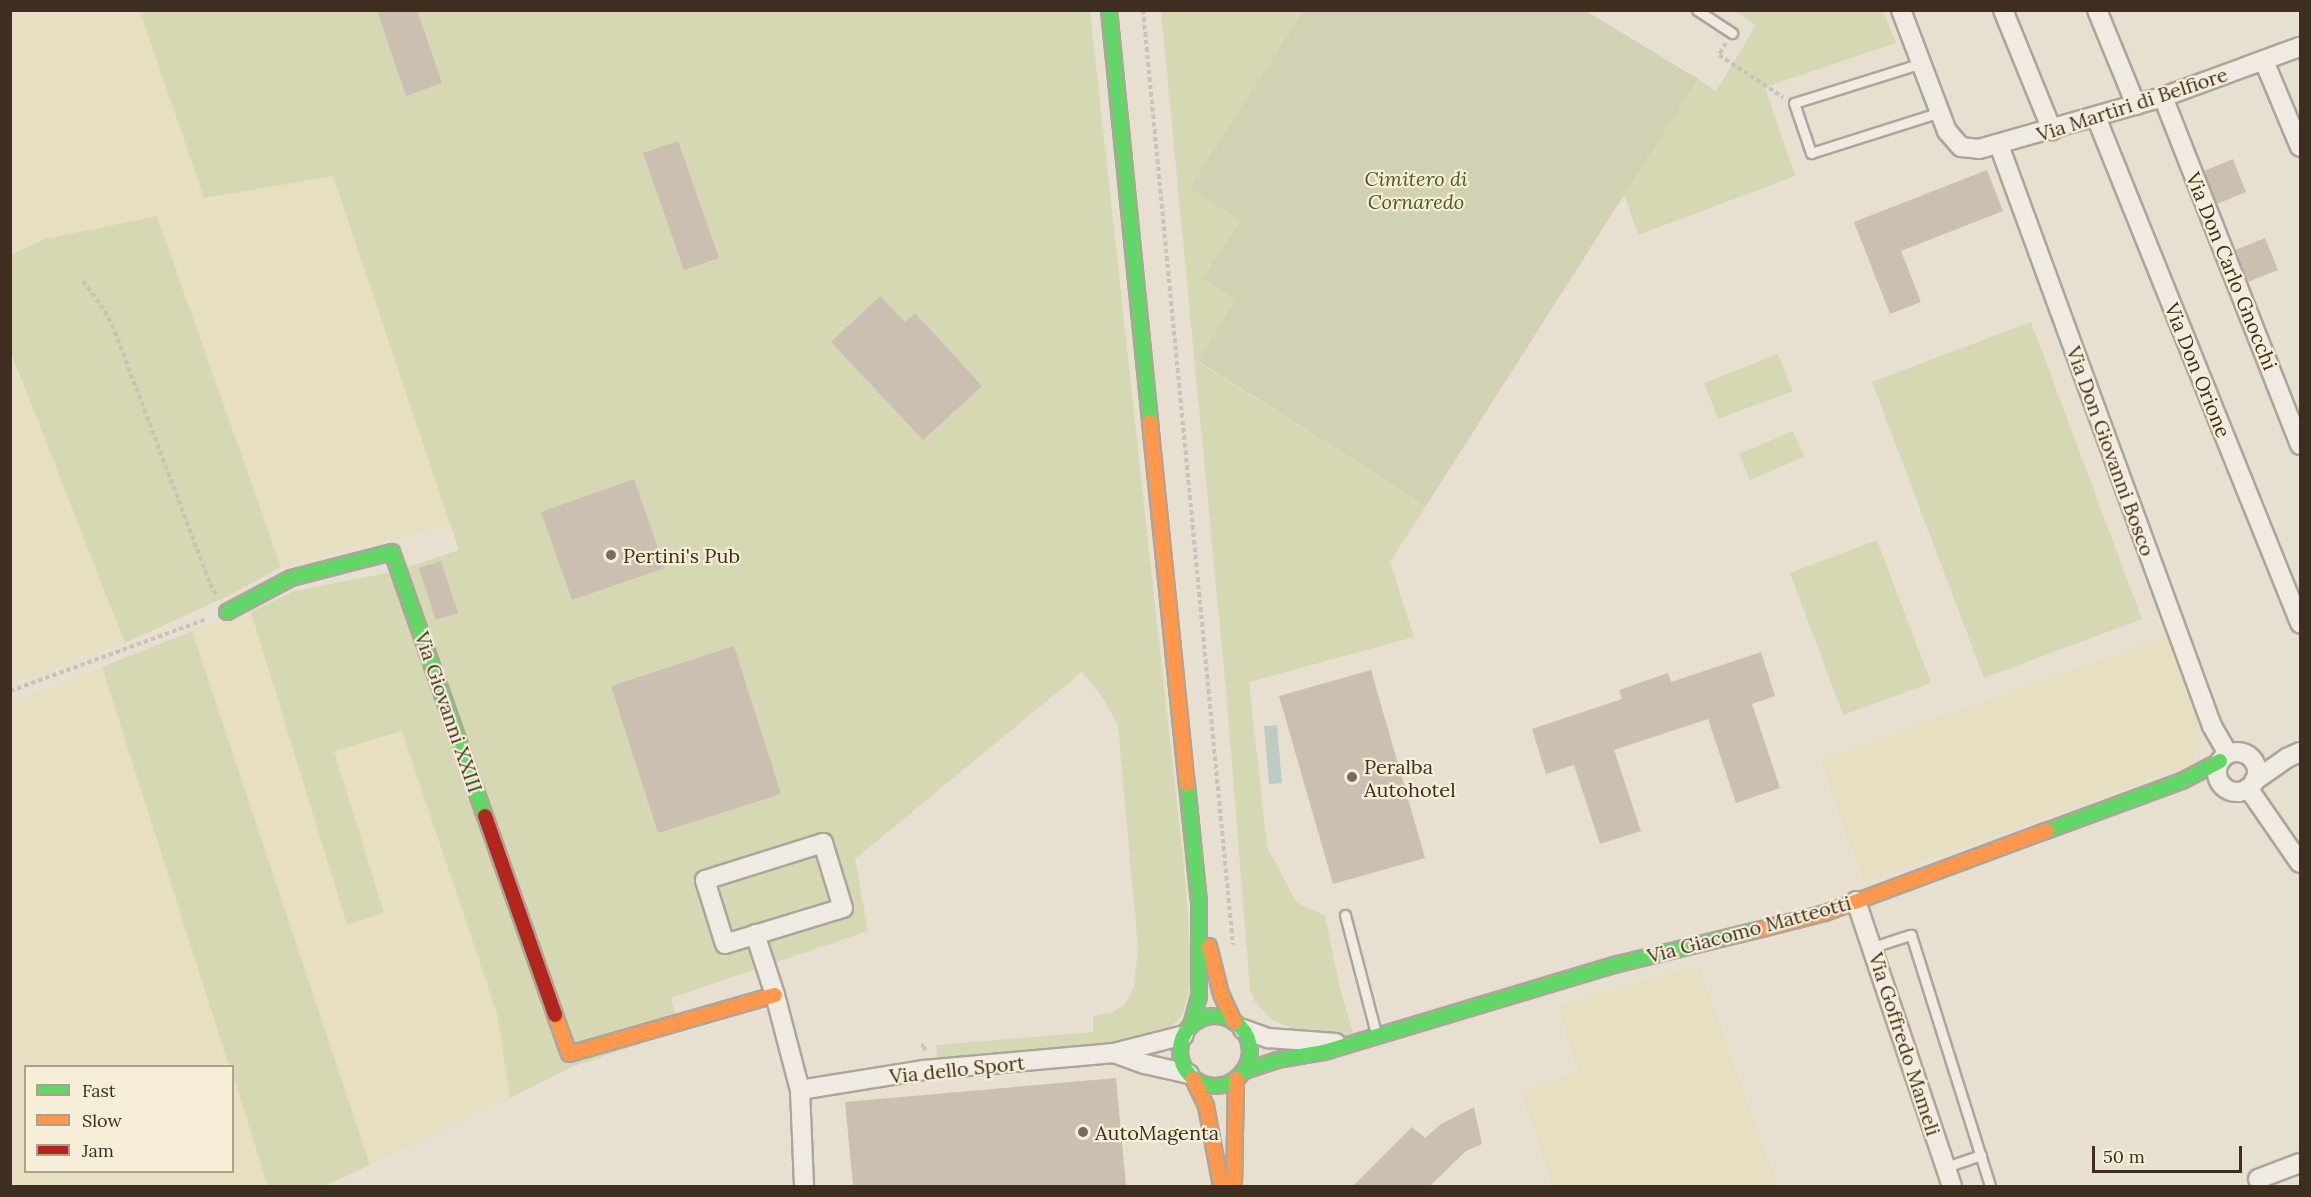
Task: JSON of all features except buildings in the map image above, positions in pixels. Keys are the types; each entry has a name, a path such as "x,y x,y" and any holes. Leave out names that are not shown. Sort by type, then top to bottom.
{"street":[{"path":"1109,10 1199,903 1199,996 1180,1055 1206,1106 1221,1186"},
{"path":"1901,10 1940,112"},
{"path":"2003,10 2052,130"},
{"path":"2097,10 2136,105"},
{"name":"Via Martiri di Belfiore","path":"1940,112 1947,131 1961,147 1978,149 1999,145 2163,97 2301,46"},
{"path":"2264,61 2301,147"},
{"name":"Via Don Carlo Gnocchi","path":"2163,97 2301,445"},
{"name":"Via Don Orione","path":"2096,117 2301,623"},
{"name":"Via Don Giovanni Bosco","path":"1999,145 2224,757"},
{"name":"Via Giovanni XXIII","path":"227,612 291,578 392,552 569,1054 776,994"},
{"path":"2251,785 2256,769 2252,759 2241,752 2224,757 2217,774 2223,785 2238,791 2251,785 2294,755"},
{"path":"2252,759 2294,755"},
{"name":"Via Giacomo Matteotti","path":"1240,1075 1277,1060 1324,1052 1344,1044 1618,964 1825,914 2182,781 2224,757"},
{"name":"Via Giacomo Matteotti","path":"2182,781 2223,785"},
{"path":"2251,785 2301,863"},
{"path":"823,843 843,908 755,934 724,944 705,880 823,843"},
{"name":"Via Goffredo Mameli","path":"1856,902 1952,1186"},
{"path":"1199,903 1217,983 1251,1050 1240,1075 1234,1186"},
{"path":"755,934 776,994 800,1090 804,1186"},
{"path":"1188,1030 1212,1016 1238,1025"},
{"name":"Via Giacomo Matteotti","path":"1238,1025 1268,1038 1344,1044"},
{"name":"Via dello Sport","path":"800,1090 924,1070 1114,1053 1188,1030"},
{"name":"Via dello Sport","path":"1114,1053 1145,1065 1191,1076"},
{"path":"1191,1076 1215,1086 1240,1075"},
{"path":"2258,1179 2301,1163"}],"lane":[{"path":"1697,10 1732,33"},
{"path":"1922,63 1794,103 1811,153 1940,112"},
{"path":"1345,915 1377,1035"},
{"path":"1873,947 1911,935 1990,1186"},
{"path":"1946,1167 1981,1155"}],"path":[{"path":"1143,10 1234,957"},
{"path":"1732,33 1719,56 1765,87 1794,103"},
{"path":"10,691 227,612 210,584 116,332 105,311 83,281"},
{"path":"921,1045 931,1056"}],"shaded area":[{"path":"10,11 140,11 204,198 333,175 451,526 281,567 157,216 45,239 11,255"},
{"path":"10,353 125,643 11,685 10,685"},
{"path":"251,612 384,913 334,751 402,731 497,1014 510,1098 370,1165 192,631"},
{"path":"2169,635 2201,718 2197,727 2202,739 2191,765 1864,883 1820,759"},
{"path":"102,667 229,1065 24,1065 24,1173 234,1173 234,1079 268,1186 11,1186 11,702"},
{"path":"1277,725 1282,783 1269,784 1264,726"},
{"path":"1698,964 1778,1186 1553,1186 1522,1092 1578,1070 1558,1006"}],"green space":[{"name":"Cimitero di Cornaredo","path":"1304,10 1586,11 1698,79 1426,506 1198,361 1236,299 1203,279 1240,220 1189,188"},
{"path":"140,11 1090,11 1186,887 1192,979 1183,1013 1177,1021 1164,1032 1139,1040 938,1060 936,1045 1093,1032 1093,1016 1113,1012 1126,1003 1134,986 1138,949 1118,726 1103,698 1082,672 855,859 868,931 671,998 680,1031 574,1066 510,1098 497,1014 402,731 334,751 384,913 347,925 251,612 294,591 397,571 459,550 333,176 204,198"},
{"path":"1161,11 1304,11 1189,188 1240,219 1204,279 1237,299 1198,362 1426,506 1390,562 1414,637 1249,682 1267,847 1297,903 1325,915 1339,984 1353,1033 1342,1036 1295,1036 1290,1027 1272,1020 1255,1002 1250,990 1226,690"},
{"path":"1734,11 1883,11 1896,43 1765,87 1795,176 1638,235 1624,194 1698,79 1716,91 1732,65 1756,25"},
{"path":"157,216 281,567 232,594 125,643 11,353 11,255 45,239"},
{"path":"2031,322 2142,619 1984,678 1872,382"},
{"path":"1778,354 1793,391 1718,419 1704,383"},
{"path":"1793,431 1804,457 1750,480 1739,454"},
{"path":"1877,540 1931,683 1843,715 1790,573"},
{"path":"192,631 370,1165 324,1186 268,1186 234,1079 234,1065 229,1065 102,667"}],"traffic: fast":[{"path":"1109,10 1150,422"},
{"path":"227,612 291,578 392,552 485,816"},
{"path":"2046,831 2182,781 2220,761"},
{"path":"1187,784 1199,903 1199,996 1191,1025"},
{"path":"1244,1071 1277,1060 1324,1052 1618,964 1758,930"},
{"path":"1215,1016 1228,1019 1240,1026 1247,1038 1250,1051 1247,1064 1240,1076 1228,1083 1215,1086 1202,1083 1190,1076 1183,1064 1180,1051 1183,1038 1190,1026 1202,1019 1215,1016"}],"traffic: slow":[{"path":"1150,422 1187,784"},
{"path":"1758,930 1825,913 2046,831"},
{"path":"1209,946 1221,994 1234,1022"},
{"path":"555,1015 569,1054 775,995"},
{"path":"1193,1079 1206,1106 1221,1186"},
{"path":"1234,1186 1236,1079"}],"traffic: jam":[{"path":"485,816 555,1015"}],"place":[{"name":"Pertini's Pub","path":"611,555"},
{"name":"Peralba Autohotel","path":"1352,777"},
{"name":"AutoMagenta","path":"1083,1132"}]}
